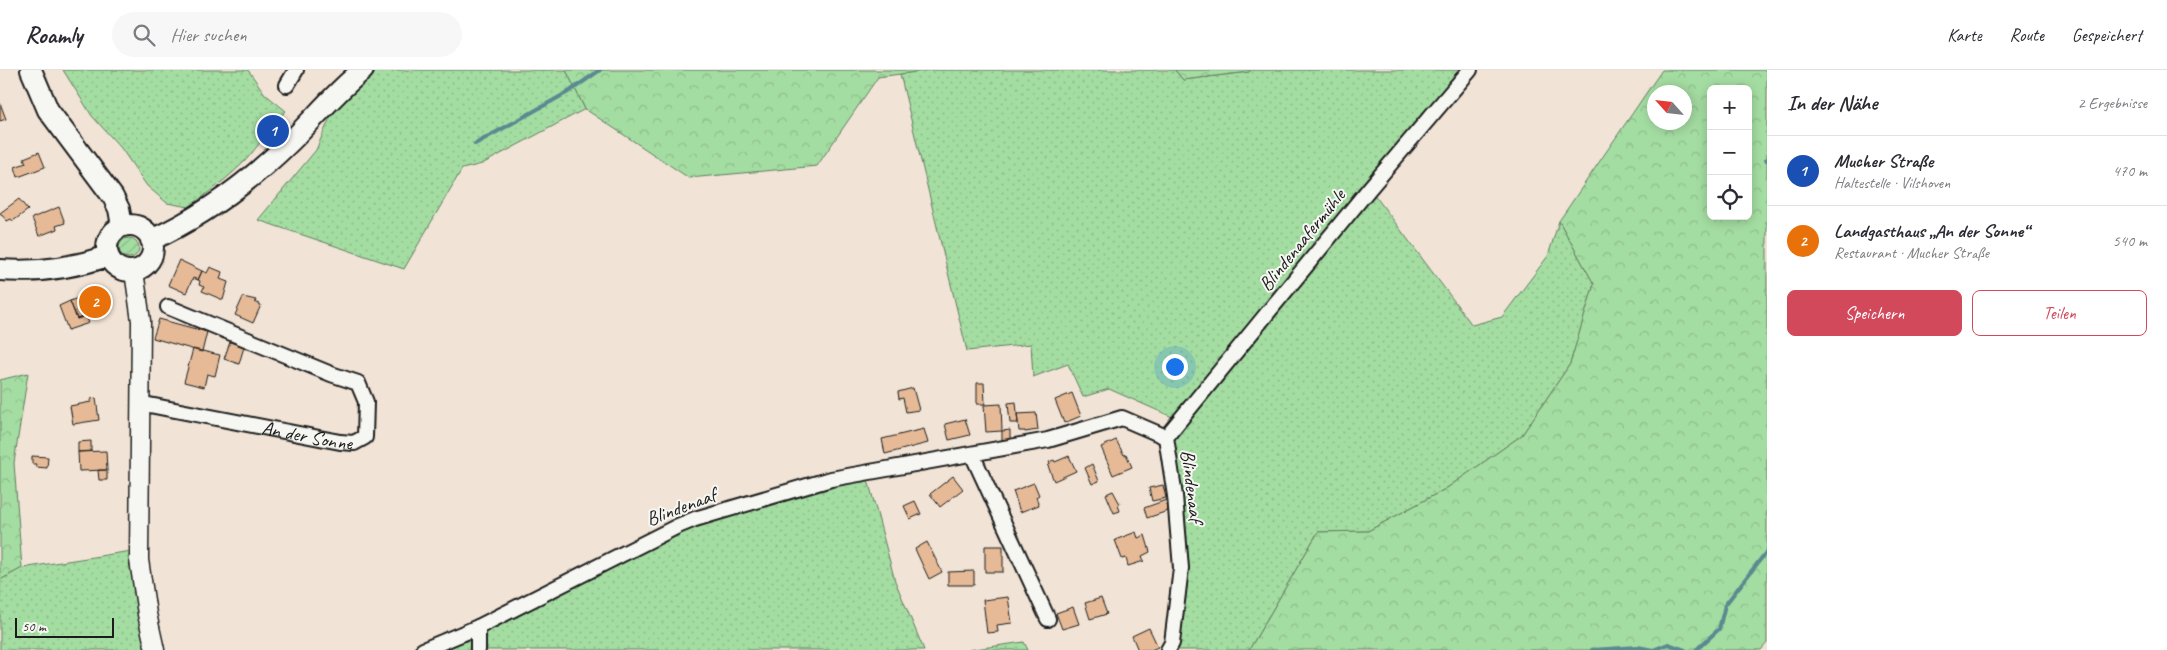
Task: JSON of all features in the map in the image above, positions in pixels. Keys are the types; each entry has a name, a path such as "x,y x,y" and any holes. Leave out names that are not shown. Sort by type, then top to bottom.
{"main road":[{"path":"31,70 48,110 113,197 119,209 122,226"},
{"path":"152,240 219,202 253,176 290,142 345,83 363,70"},
{"path":"122,226 136,226 145,231 152,240 152,256 148,263 134,271 118,268 108,256 107,246 110,237 122,226"},
{"path":"0,270 45,271 65,268 108,256"}],"street":[{"path":"287,85 296,70"},
{"name":"Blindenaafermühle","path":"1166,437 1470,70"},
{"path":"134,271 142,321 139,403 140,560 147,614 155,650"},
{"name":"An der Sonne","path":"139,403 340,442 354,443 365,437 366,402 358,383 331,374 168,307"},
{"name":"Blindenaaf","path":"423,650 478,627 695,519 831,479 1048,440 1122,418 1166,437 1175,496 1181,568 1172,643 1168,650"},
{"path":"972,454 1048,619"},
{"path":"478,627 478,650"}],"green space":[{"path":"63,70 248,70 265,94 286,111 244,162 210,191 189,207 167,203 147,186 121,148 92,116"},
{"path":"363,70 566,70 585,109 482,164 462,169 404,269 258,220 316,150 345,83"},
{"path":"566,70 930,70 878,77 817,166 689,178 585,109"},
{"path":"930,70 1175,70 1183,80 1249,72 1251,70 1470,70 1370,189 1472,325 1502,317 1548,256 1559,221 1594,284 1570,364 1522,435 1447,488 1368,531 1318,532 1249,650 1168,650 1181,568 1166,437 1179,420 1109,389 1083,397 1068,364 1033,377 1031,344 967,351 900,74"},
{"path":"1175,70 1251,70 1249,72 1183,80"},
{"path":"1662,70 1767,70 1767,643 1761,650 1249,650 1318,532 1368,531 1447,488 1522,435 1570,364 1594,284 1559,221 1647,92 1647,130 1692,130 1692,85 1652,85"},
{"path":"129,238 136,241 139,248 136,255 129,258 122,255 119,248 122,241"},
{"path":"28,373 14,463 22,568 0,580 0,380"},
{"path":"866,472 895,581 924,650 483,650 484,631 660,535"},
{"path":"138,550 155,650 0,650 0,580 22,568"},
{"path":"477,634 476,650 443,650"},
{"path":"1024,642 1028,650 969,650 975,649"}],"building":[{"path":"0,103 6,119 0,121"},
{"path":"39,152 45,167 18,177 15,167 26,163 24,158"},
{"path":"19,199 28,210 13,221 11,219 7,221 0,213"},
{"path":"59,207 65,223 56,226 57,229 39,236 32,218"},
{"path":"179,260 202,271 198,280 193,278 186,293 168,285"},
{"path":"210,267 222,272 220,279 228,282 223,300 202,291 204,287 199,285 200,281 198,280 202,271 207,273"},
{"path":"99,290 106,308 77,319 70,301"},
{"path":"243,297 256,300 255,302 261,305 253,323 235,315"},
{"path":"70,301 77,319 86,316 89,323 68,330 59,306"},
{"path":"159,319 207,332 202,352 153,338"},
{"path":"230,342 244,347 239,364 224,359"},
{"path":"193,349 220,355 215,376 207,374 204,387 184,382"},
{"path":"977,383 984,383 985,404 977,404"},
{"path":"913,388 919,410 906,412 903,398 899,399 898,392"},
{"path":"1072,393 1081,416 1064,423 1055,400"},
{"path":"96,398 99,420 73,424 70,406 91,402 91,399"},
{"path":"1016,402 1018,423 1010,423 1008,403"},
{"path":"1001,404 1002,431 986,432 984,405"},
{"path":"1036,413 1038,430 1019,431 1017,414"},
{"path":"965,419 970,435 949,440 945,424"},
{"path":"924,429 928,443 885,454 882,439"},
{"path":"1010,430 1010,442 1002,442 1002,431"},
{"path":"1116,440 1132,467 1113,475 1101,447"},
{"path":"91,441 91,451 78,452 78,442"},
{"path":"106,451 107,470 79,471 78,452"},
{"path":"32,456 48,457 47,468 36,467 36,464 32,464"},
{"path":"1069,456 1076,471 1054,481 1048,466 1049,462 1054,460 1055,462"},
{"path":"1092,464 1099,481 1092,484 1085,468"},
{"path":"98,470 107,470 107,480 99,480"},
{"path":"953,476 963,489 940,507 930,494"},
{"path":"1034,483 1039,495 1036,497 1039,505 1020,512 1013,491"},
{"path":"1163,485 1166,498 1152,501 1149,488"},
{"path":"1113,491 1120,504 1118,505 1120,511 1114,513 1106,494"},
{"path":"1166,500 1168,511 1147,518 1144,508"},
{"path":"915,501 921,514 910,519 904,506"},
{"path":"1136,532 1138,538 1145,535 1150,552 1142,556 1144,561 1128,566 1126,558 1122,559 1115,540"},
{"path":"927,542 942,572 929,579 915,549"},
{"path":"985,546 1003,546 1003,572 985,572"},
{"path":"974,571 974,585 948,585 948,572"},
{"path":"1008,597 1012,623 997,625 998,632 987,633 983,600"},
{"path":"1101,598 1107,614 1090,619 1085,603"},
{"path":"1073,607 1079,624 1062,629 1056,613"},
{"path":"1149,628 1158,647 1151,650 1138,650 1132,636"}],"waterway":[{"path":"475,144 570,91 600,70"},
{"path":"1696,650 1719,629 1725,605 1767,551"},
{"path":"1592,650 1638,647 1653,650 1668,644 1685,650"}],"place":[{"name":"Mucher Straße","path":"273,131"},
{"name":"Landgasthaus „An der Sonne“","path":"95,302"}]}
